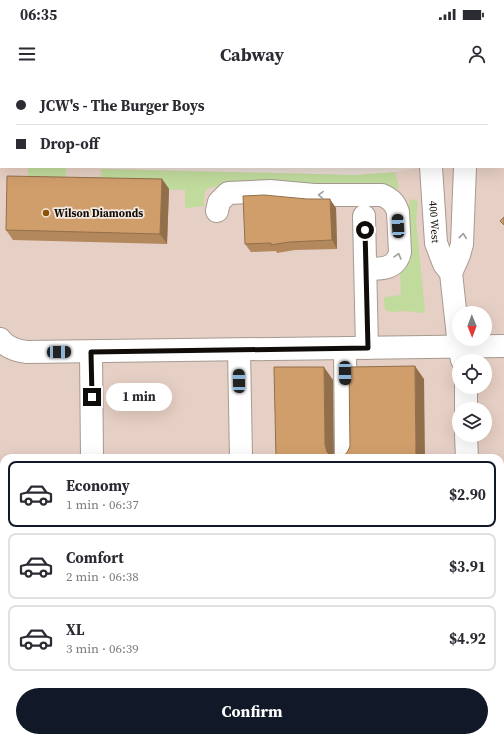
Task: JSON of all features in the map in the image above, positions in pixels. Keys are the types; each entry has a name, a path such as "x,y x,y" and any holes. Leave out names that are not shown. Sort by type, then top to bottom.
{"street":[{"name":"400 West","path":"431,168 436,243 444,264 451,273 460,354"},
{"path":"451,273 460,255 462,244 465,168"},
{"path":"217,211 219,202 228,193 270,192 382,195 393,202 398,212 399,258 396,263 390,267 366,270"},
{"path":"364,216 368,348"},
{"path":"0,339 9,347 18,351 27,352 368,348 460,354 504,346"},
{"path":"345,348 346,454"},
{"path":"239,350 241,454"},
{"path":"91,352 92,454"},
{"path":"466,442 467,454"}],"shaded area":[{"path":"0,168 79,168 377,175 418,168 504,168 504,454 0,454"}],"green space":[{"path":"28,168 66,168 66,187 28,186"},
{"path":"101,169 355,175 395,172 399,187 396,190 392,188 212,187 206,192 204,197 204,206 185,208 185,190 100,188"},
{"path":"410,199 418,202 416,221 425,311 423,313 406,311 391,312 385,310 385,297 401,295 400,274 407,266 410,257"}],"building":[{"path":"7,176 162,179 160,234 6,230"},
{"path":"264,195 307,199 330,199 332,240 289,242 271,245 271,243 245,244 243,196"},
{"path":"504,217 504,225 500,221"},
{"path":"415,366 416,454 346,454 350,446 349,367"},
{"path":"274,367 324,367 325,445 329,454 276,454"}],"place":[{"name":"Wilson Diamonds","path":"46,213"}],"route":[{"path":"92,397 91,352 368,348 365,230"}]}
